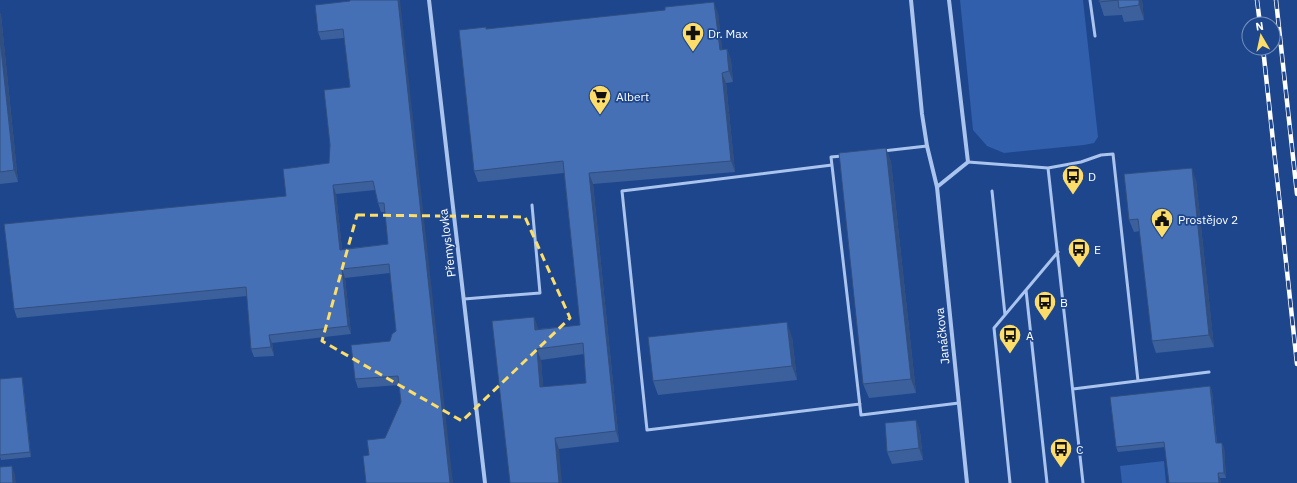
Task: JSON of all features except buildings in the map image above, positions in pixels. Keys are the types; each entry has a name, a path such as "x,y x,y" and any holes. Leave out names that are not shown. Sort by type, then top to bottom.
{"street":[{"name":"Přemyslovka","path":"429,0 485,483"},
{"name":"Janáčkova","path":"910,0 922,114 927,146 937,187 967,483"},
{"path":"937,187 968,162 949,0"}],"lane":[{"path":"1090,0 1095,36"},
{"path":"882,151 927,146"},
{"path":"968,162 1048,168 1081,162 1100,155 1113,154 1138,381"},
{"path":"842,156 831,157 861,415 959,403"},
{"path":"832,164 622,191 647,430 860,404"},
{"path":"1048,168 1083,483"},
{"path":"992,191 1005,314"},
{"path":"464,299 540,293 532,205"},
{"path":"1010,483 994,328 1058,252"},
{"path":"1026,290 1047,483"},
{"path":"1073,389 1209,372"}],"highlighted area":[{"path":"357,215 525,217 570,318 462,421 322,341"}],"shaded area":[{"path":"960,0 1083,0 1098,137 1094,143 1004,153 987,146 973,130"},
{"path":"1164,461 1166,483 1122,483 1120,466"}],"railway":[{"path":"1257,0 1259,16"},
{"path":"1276,0 1297,194"},
{"path":"1264,56 1297,364"}],"place":[{"name":"Dr. Max","path":"693,52"},
{"name":"Albert","path":"600,116"},
{"name":"D","path":"1073,196"},
{"name":"Prostějov 2","path":"1162,238"},
{"name":"E","path":"1079,268"},
{"name":"B","path":"1045,322"},
{"name":"A","path":"1010,354"},
{"name":"C","path":"1061,468"}]}
